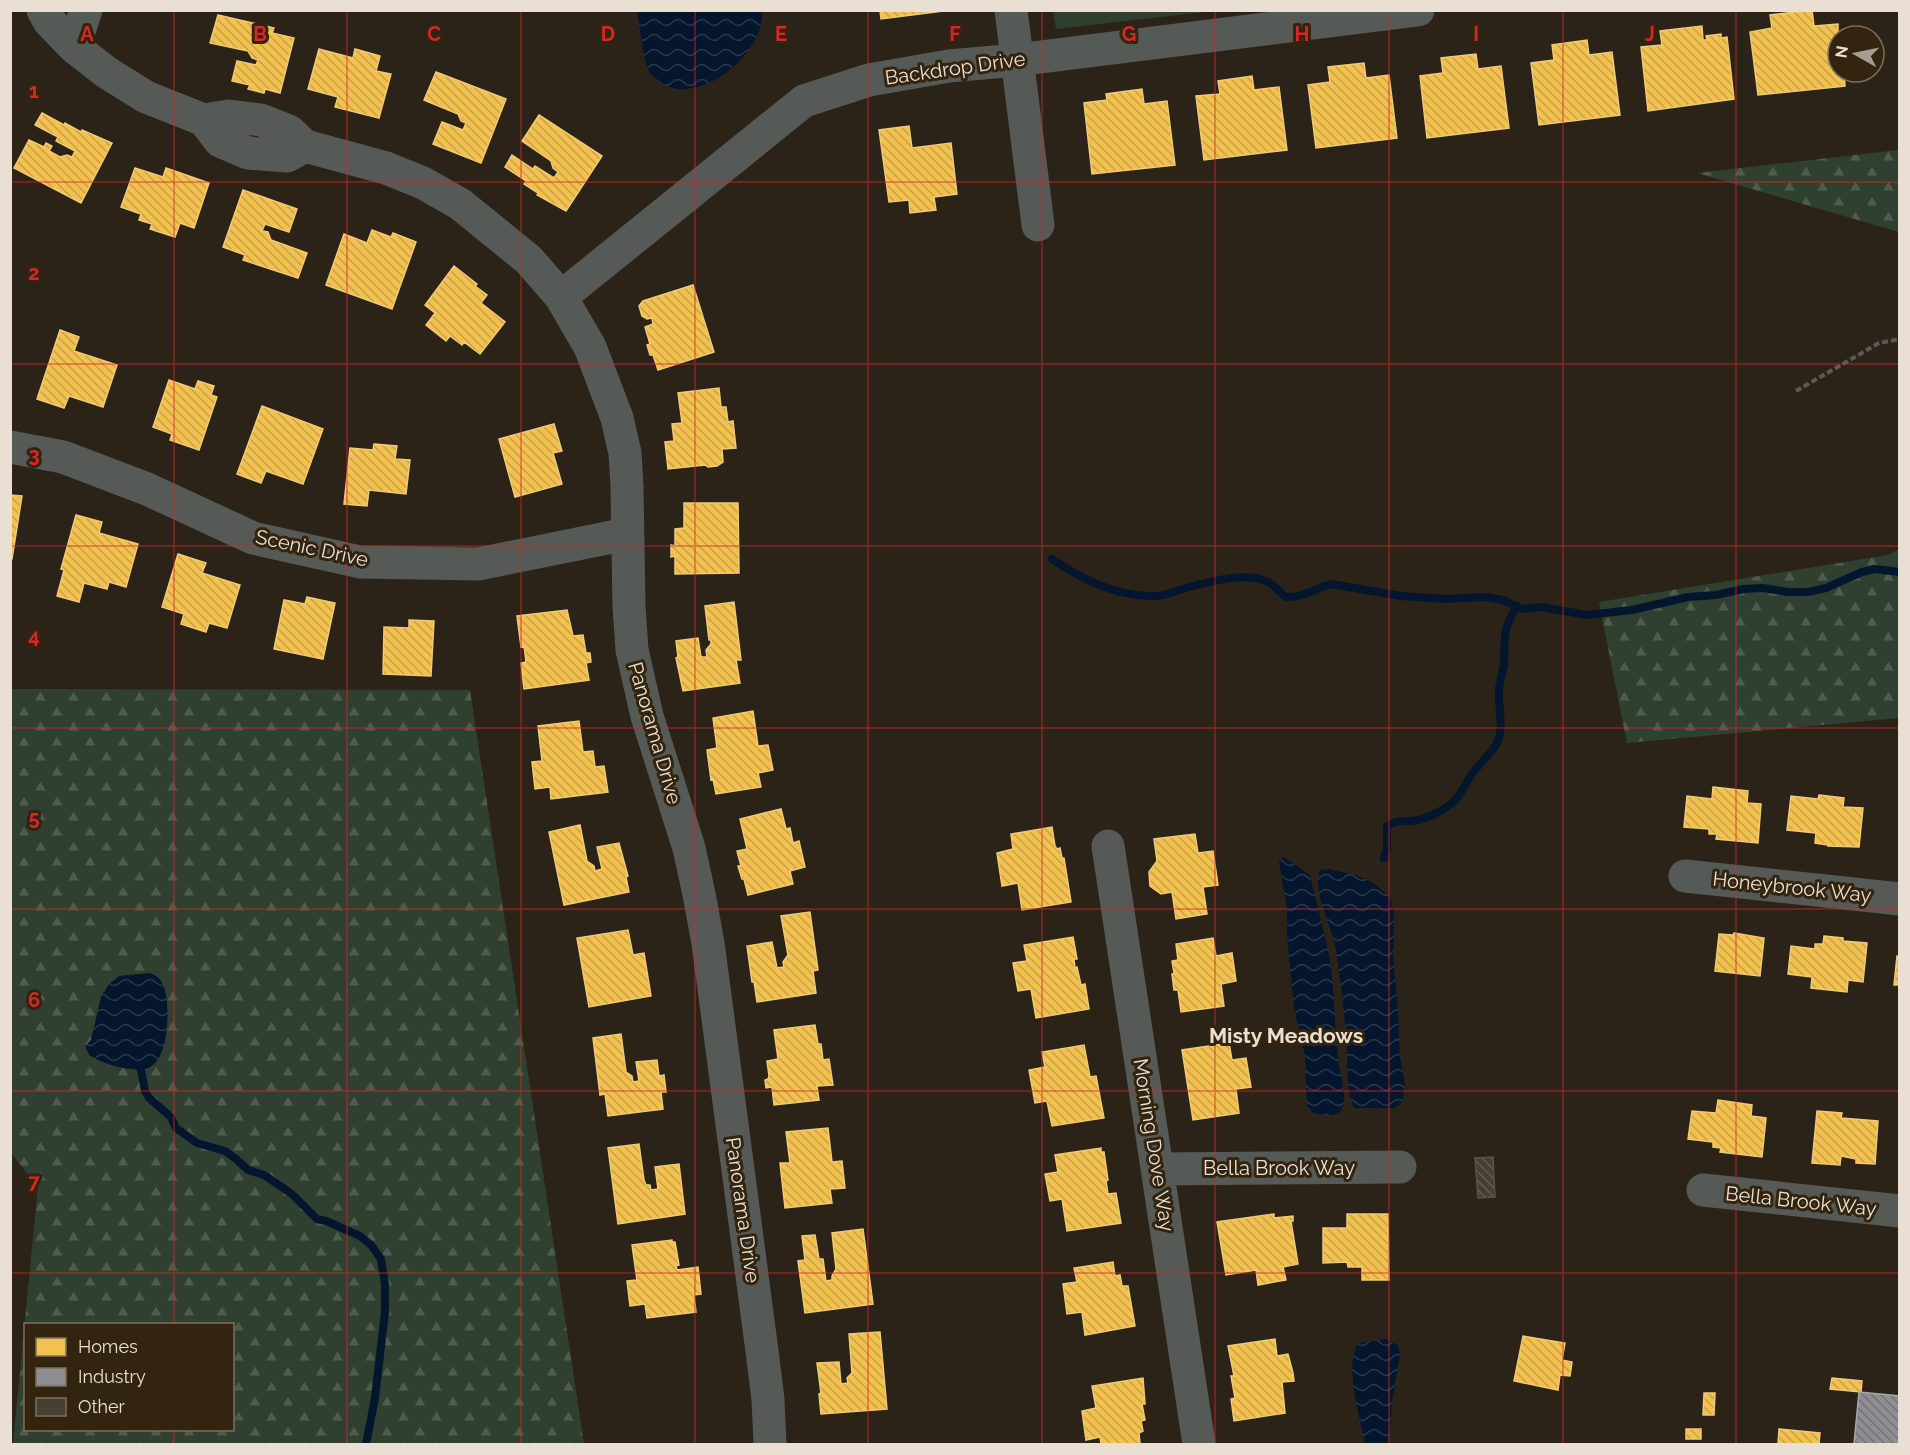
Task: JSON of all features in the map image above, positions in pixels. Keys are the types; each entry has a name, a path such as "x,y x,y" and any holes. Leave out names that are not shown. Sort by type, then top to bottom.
{"street":[{"name":"Panorama Drive","path":"43,10 74,47 106,72 146,97 204,120 229,116 261,120 289,131 305,146 386,168 423,183 460,204 529,260 561,297 590,347 617,417 624,453 632,650 647,716 689,848 708,943 764,1360 770,1444"},
{"path":"74,47 86,10"},
{"path":"1011,10 1038,225"},
{"name":"Backdrop Drive","path":"561,297 804,101 869,80 949,66 1017,60 1418,10"},
{"name":"Scenic Drive","path":"10,447 63,457 147,489 253,538 360,562 478,564 627,534"},
{"name":"Morning Dove Way","path":"1108,846 1199,1444"},
{"name":"Honeybrook Way","path":"1685,876 1899,899"},
{"name":"Bella Brook Way","path":"1157,1169 1400,1167"},
{"name":"Bella Brook Way","path":"1702,1190 1899,1211"}],"path":[{"path":"1796,391 1879,343 1899,339"}],"green space":[{"path":"1053,10 1213,10 1213,11 1056,29"},
{"path":"1899,150 1899,232 1697,173"},
{"path":"1899,549 1899,718 1627,743 1599,602 1888,555"},
{"path":"10,689 470,690 584,1444 13,1443 24,1330 24,1431 234,1431 234,1323 25,1323 38,1187 11,1153"}],"water":[{"path":"637,11 762,11 760,29 751,47 738,63 721,76 702,86 683,89 665,85 650,73"},
{"path":"1284,857 1310,875 1329,956 1344,1097 1342,1108 1333,1115 1313,1113 1307,1105 1305,1056 1294,1008 1287,935 1287,909 1279,862"},
{"path":"1329,869 1356,875 1374,883 1390,898 1394,915 1393,958 1400,1057 1405,1085 1402,1103 1395,1108 1354,1108 1351,1099 1336,951 1321,901 1318,880 1320,870"},
{"path":"150,973 160,979 165,989 168,1014 165,1042 155,1063 148,1068 134,1069 102,1062 89,1055 85,1046 91,1040 101,997 109,984 119,976"},
{"path":"1385,1339 1398,1345 1400,1355 1392,1401 1389,1444 1365,1444 1354,1392 1352,1365 1354,1353 1358,1343"}],"building: Homes":[{"path":"880,10 943,10 943,11 881,19"},
{"path":"1812,10 1814,26 1826,25 1826,84 1845,84 1845,86 1758,95 1750,32 1772,28 1770,15"},
{"path":"218,15 274,28 272,33 294,38 280,93 265,89 264,93 248,89 250,85 232,81 237,61 256,65 258,60 252,58 248,51 210,43"},
{"path":"1702,26 1703,40 1707,40 1706,36 1721,34 1721,38 1727,37 1734,99 1648,111 1641,47 1662,45 1660,31"},
{"path":"1587,40 1589,55 1612,52 1620,115 1539,125 1531,63 1554,60 1552,45"},
{"path":"319,49 353,58 355,49 380,56 376,71 391,74 379,118 335,107 338,97 308,89"},
{"path":"1476,54 1478,69 1501,66 1509,128 1427,138 1420,76 1443,73 1441,58"},
{"path":"1364,63 1366,78 1389,75 1397,138 1316,148 1308,85 1330,82 1328,67"},
{"path":"436,72 506,99 481,163 433,144 442,122 463,130 466,123 461,121 458,114 424,100"},
{"path":"1252,76 1254,90 1279,87 1287,150 1204,160 1196,96 1220,94 1218,81"},
{"path":"1142,89 1144,104 1167,101 1175,165 1092,174 1084,103 1107,100 1106,94"},
{"path":"42,113 64,125 65,123 81,132 82,130 112,143 81,203 14,168 29,140 44,147 46,143 52,146 49,151 60,157 67,155 72,157 75,151 56,141 58,137 35,125"},
{"path":"539,115 602,156 566,211 537,195 538,193 524,184 526,181 505,167 512,155 533,169 535,166 554,178 558,172 553,168 551,161 522,141"},
{"path":"909,126 912,148 951,143 957,194 934,197 936,210 910,213 909,200 889,202 879,130"},
{"path":"135,168 163,177 166,168 209,183 194,228 180,223 175,237 150,229 152,224 139,220 141,214 121,207"},
{"path":"243,190 297,209 289,232 265,224 262,231 268,232 271,240 307,253 298,278 243,260 245,255 223,247"},
{"path":"372,230 391,237 393,233 416,242 392,309 326,285 344,234 367,243"},
{"path":"454,266 487,295 481,303 505,322 480,354 464,342 462,345 450,336 446,341 426,325 435,313 425,305"},
{"path":"693,285 714,352 658,370 647,345 650,344 645,327 653,324 652,318 647,319 642,316 639,306 643,301"},
{"path":"60,330 79,337 74,351 117,365 103,407 69,396 64,408 37,399"},
{"path":"169,380 195,389 198,381 214,386 211,395 217,397 199,450 170,440 172,434 153,427"},
{"path":"719,388 721,407 726,407 728,422 733,421 736,448 722,449 723,462 717,466 668,469 665,442 674,441 672,424 682,423 678,393"},
{"path":"262,406 323,429 303,484 266,471 261,483 237,474"},
{"path":"554,424 562,451 553,453 562,484 515,497 499,439"},
{"path":"374,444 397,446 395,459 410,460 406,494 369,490 367,506 344,504 350,448 373,450"},
{"path":"10,495 22,496 12,559 10,559"},
{"path":"684,503 738,503 739,573 675,574 675,556 671,557 671,545 675,546 675,529 684,528"},
{"path":"76,515 102,522 99,533 138,544 126,587 109,582 107,589 84,583 79,602 57,596 64,570 61,569"},
{"path":"178,554 206,563 202,573 240,585 227,628 209,623 206,632 181,624 184,614 162,607"},
{"path":"307,597 335,603 323,659 274,649 284,600 305,604"},
{"path":"734,602 741,660 736,660 740,683 683,691 676,658 678,657 676,641 698,638 701,657 707,657 706,650 711,640 709,640 705,606"},
{"path":"567,610 573,636 583,635 586,653 590,653 591,662 586,663 589,680 524,689 521,663 526,662 524,646 521,647 517,616"},
{"path":"409,620 434,621 431,676 383,674 384,627 409,628"},
{"path":"753,711 758,746 768,745 773,770 758,773 761,787 716,794 713,779 711,780 707,750 717,748 713,718"},
{"path":"579,721 583,752 593,751 595,767 604,766 608,792 551,799 550,787 535,789 532,762 542,761 538,726"},
{"path":"1713,787 1748,791 1747,803 1761,804 1758,843 1716,839 1717,834 1709,834 1709,829 1684,827 1687,796 1712,799"},
{"path":"1819,795 1844,798 1843,807 1863,808 1859,847 1828,846 1815,843 1816,833 1787,830 1791,796 1818,799"},
{"path":"781,809 786,829 790,828 793,843 799,841 805,867 790,871 793,884 748,895 738,866 741,866 737,851 747,849 740,819"},
{"path":"580,825 587,861 594,866 595,871 602,869 597,847 619,843 628,876 626,877 629,892 564,905 549,832"},
{"path":"1052,827 1055,846 1057,849 1060,848 1062,858 1064,858 1071,902 1022,910 1018,883 1002,886 997,853 1013,849 1011,834"},
{"path":"1195,834 1198,853 1213,851 1218,885 1203,887 1207,914 1176,919 1172,892 1161,894 1150,886 1149,872 1157,861 1154,839"},
{"path":"810,912 818,970 813,971 816,993 757,1002 747,946 772,942 777,968 784,967 783,962 788,955 781,916"},
{"path":"628,930 633,955 644,953 651,996 589,1007 577,938"},
{"path":"1734,933 1764,938 1760,976 1715,971 1719,934 1733,935"},
{"path":"1824,936 1843,938 1843,941 1867,943 1863,982 1848,980 1847,992 1811,988 1812,977 1788,974 1791,946 1815,949 1815,944 1823,944"},
{"path":"1073,937 1077,959 1074,959 1075,968 1077,967 1081,985 1085,984 1089,1009 1036,1018 1031,989 1018,991 1013,963 1027,961 1024,945"},
{"path":"1213,938 1216,956 1232,953 1236,981 1221,984 1224,1006 1181,1012 1178,990 1174,990 1172,974 1174,973 1172,961 1178,960 1176,944"},
{"path":"1897,956 1900,956 1900,985 1894,985"},
{"path":"815,1025 823,1060 829,1059 833,1085 817,1086 819,1100 774,1105 772,1087 766,1088 765,1080 769,1076 767,1061 778,1059 774,1030"},
{"path":"621,1034 626,1072 632,1076 633,1082 639,1081 636,1062 657,1060 659,1076 664,1075 666,1092 661,1092 663,1109 608,1116 605,1094 600,1095 593,1038"},
{"path":"1229,1043 1232,1060 1246,1058 1251,1087 1236,1089 1239,1113 1193,1120 1182,1050"},
{"path":"1084,1045 1090,1077 1096,1076 1104,1118 1052,1126 1047,1101 1035,1103 1029,1070 1045,1067 1042,1052"},
{"path":"1718,1100 1752,1105 1751,1116 1766,1118 1762,1157 1720,1152 1721,1148 1713,1147 1713,1142 1688,1139 1692,1111 1716,1113"},
{"path":"1817,1111 1842,1113 1841,1118 1878,1121 1875,1164 1856,1163 1856,1159 1841,1156 1840,1165 1812,1163"},
{"path":"828,1128 832,1162 842,1161 845,1188 830,1189 832,1203 785,1208 780,1163 790,1163 786,1132"},
{"path":"639,1144 644,1180 646,1185 650,1185 651,1190 658,1189 655,1167 679,1164 685,1214 618,1224 608,1148"},
{"path":"1101,1148 1101,1152 1104,1152 1108,1194 1116,1193 1121,1223 1067,1231 1062,1199 1050,1201 1045,1174 1058,1172 1055,1155"},
{"path":"1274,1214 1274,1218 1293,1216 1293,1221 1291,1221 1298,1264 1283,1267 1286,1280 1258,1285 1256,1270 1226,1275 1217,1222"},
{"path":"1347,1214 1388,1214 1389,1280 1362,1280 1362,1267 1348,1267 1347,1262 1323,1263 1323,1228 1347,1228"},
{"path":"863,1229 873,1304 805,1313 798,1261 805,1260 802,1236 815,1235 819,1259 823,1259 826,1281 832,1280 836,1269 832,1233"},
{"path":"672,1240 675,1242 679,1265 676,1266 677,1270 698,1267 701,1294 694,1295 696,1312 647,1318 645,1304 630,1306 627,1281 637,1280 632,1245"},
{"path":"1113,1262 1115,1276 1120,1275 1122,1286 1128,1286 1135,1326 1085,1335 1082,1312 1067,1314 1063,1284 1077,1282 1074,1268"},
{"path":"880,1332 887,1409 821,1414 817,1363 839,1362 841,1384 848,1383 847,1378 852,1373 849,1334"},
{"path":"1523,1336 1565,1343 1562,1360 1572,1362 1570,1376 1560,1375 1558,1390 1514,1381"},
{"path":"1275,1339 1277,1356 1288,1354 1293,1373 1294,1381 1282,1382 1285,1413 1234,1421 1231,1399 1235,1398 1231,1376 1234,1376 1228,1346"},
{"path":"1143,1378 1145,1404 1142,1404 1145,1420 1141,1421 1143,1431 1139,1433 1140,1444 1101,1444 1100,1437 1086,1440 1082,1411 1096,1408 1092,1386"},
{"path":"1832,1378 1862,1381 1861,1392 1830,1389"},
{"path":"1704,1393 1715,1393 1714,1415 1703,1415"},
{"path":"1686,1429 1701,1429 1701,1439 1686,1439"},
{"path":"1779,1429 1820,1433 1819,1444 1778,1444"}],"building: Industry":[{"path":"1859,1392 1900,1396 1900,1444 1854,1444"}],"building: Other":[{"path":"1493,1157 1495,1197 1478,1198 1475,1158"}],"waterway":[{"path":"1052,559 1100,585 1141,596 1163,595 1216,581 1249,577 1268,582 1286,597 1304,594 1331,584 1401,596 1445,599 1485,597 1503,600 1522,609 1541,607 1587,615 1632,610 1688,597 1716,595 1744,589 1763,588 1808,592 1826,588 1862,572 1875,569 1900,572"},
{"path":"1384,858 1387,849 1387,826 1396,822 1423,819 1451,804 1498,741 1501,723 1499,687 1504,663 1505,633 1517,606"},
{"path":"141,1070 145,1091 149,1098 171,1117 176,1128 197,1143 225,1151 248,1170 264,1175 292,1194 317,1219 360,1236 371,1245 381,1259 385,1285 385,1312 375,1398 366,1444"}],"district":[{"name":"Misty Meadows","path":"1286,1035"}]}
